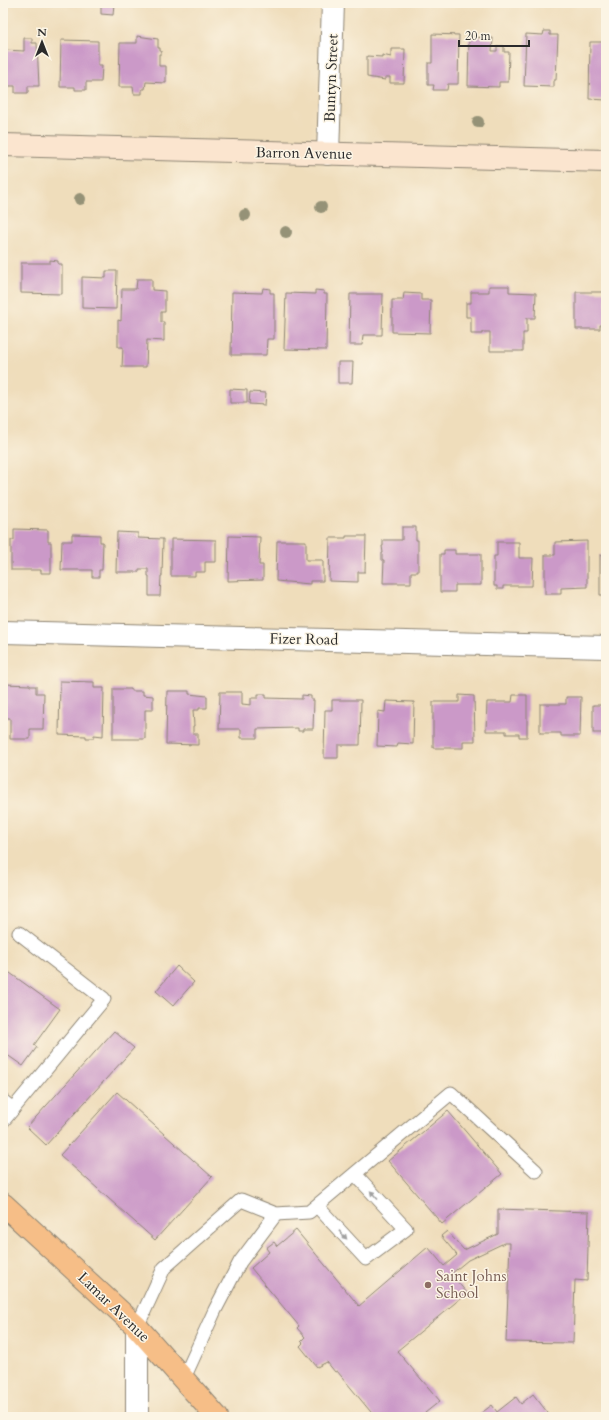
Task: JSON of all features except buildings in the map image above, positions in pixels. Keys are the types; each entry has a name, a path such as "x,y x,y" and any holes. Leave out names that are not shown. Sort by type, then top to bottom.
{"main road":[{"name":"Barron Avenue","path":"3,145 606,161"},
{"name":"Lamar Avenue","path":"3,1204 137,1327 184,1378 217,1417"}],"street":[{"name":"Buntyn Street","path":"328,154 333,3"},
{"name":"Fizer Road","path":"3,632 606,647"},
{"path":"137,1327 137,1417"}],"lane":[{"path":"3,1121 8,1105 104,999 19,933"},
{"path":"137,1327 164,1268 241,1200 276,1214 309,1212 451,1093 536,1171"},
{"path":"316,1206 366,1259 406,1229 355,1174"},
{"path":"184,1378 215,1310 240,1262 276,1214"}],"place":[{"name":"Saint Johns School","path":"428,1285"}]}
